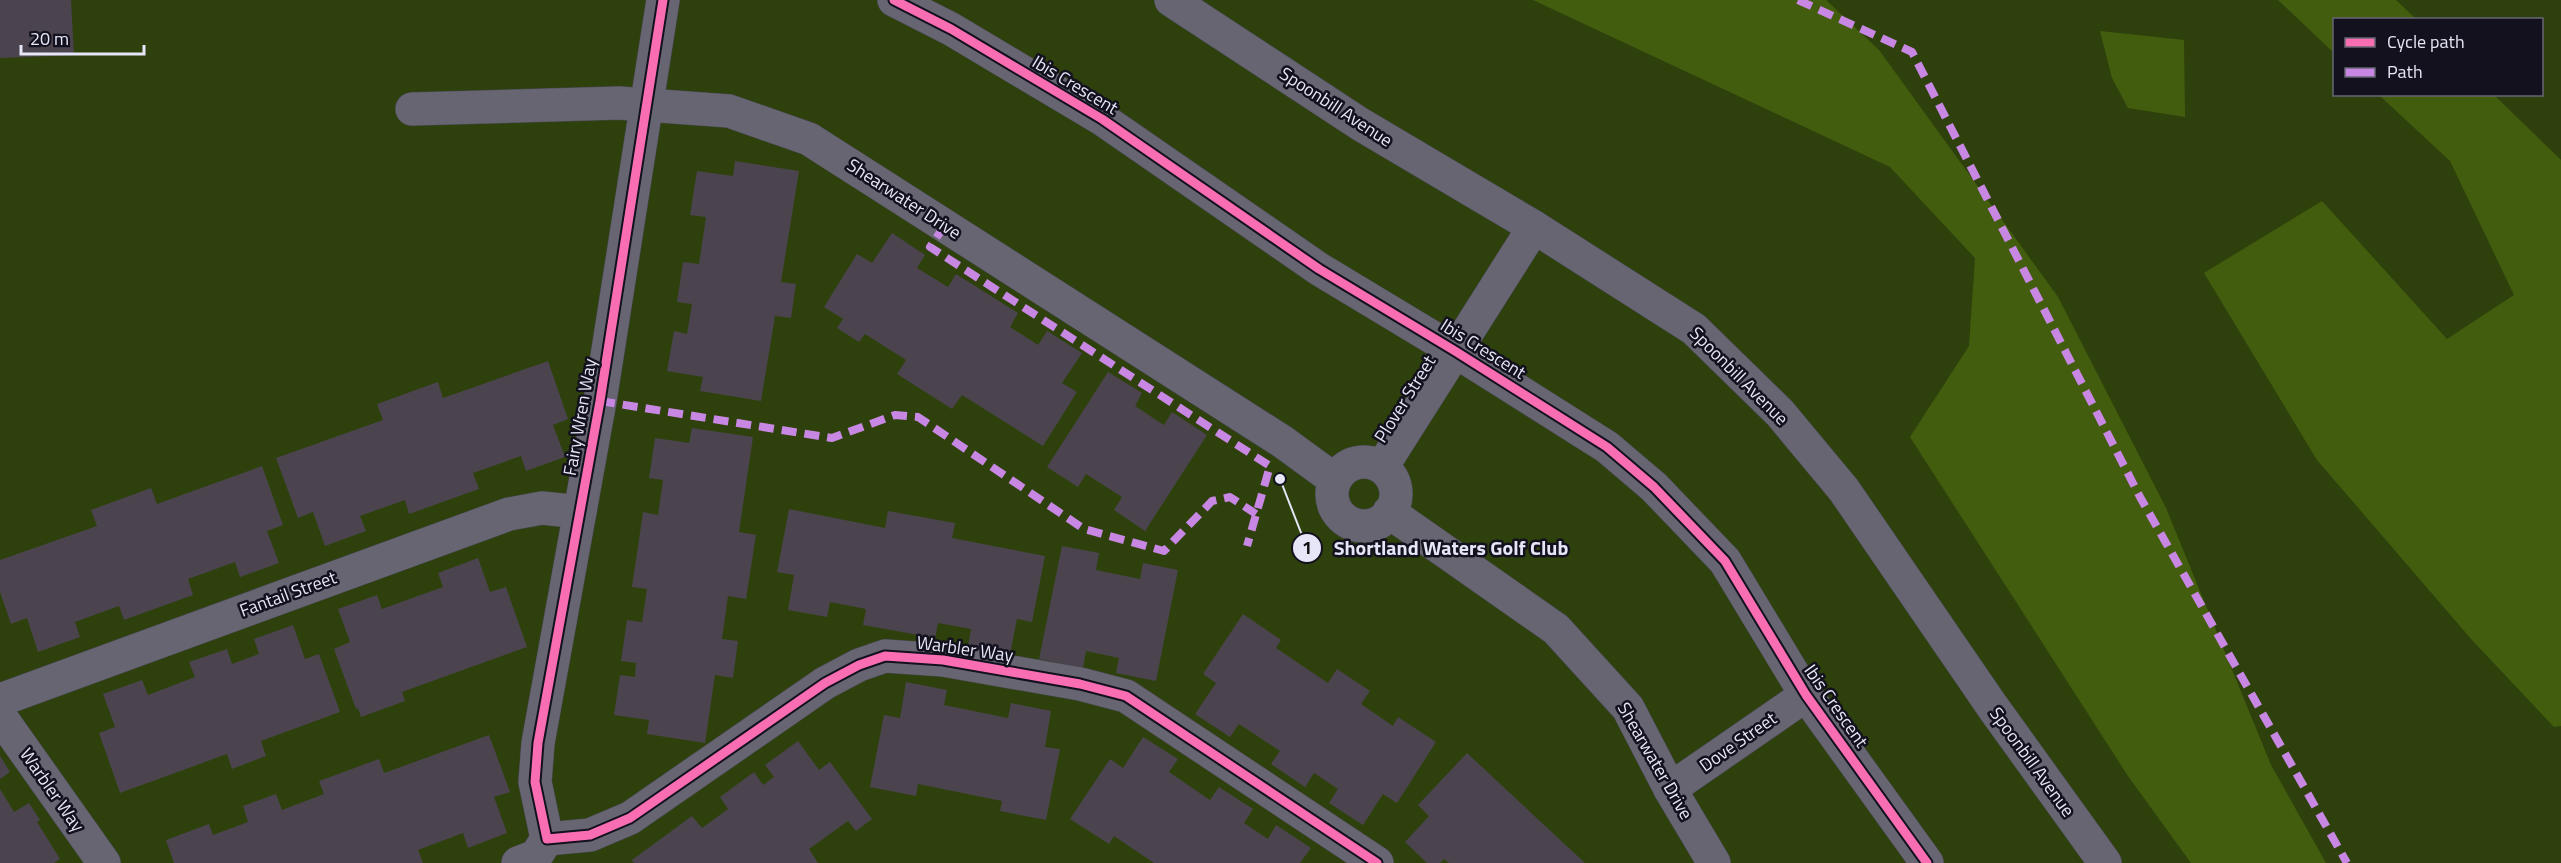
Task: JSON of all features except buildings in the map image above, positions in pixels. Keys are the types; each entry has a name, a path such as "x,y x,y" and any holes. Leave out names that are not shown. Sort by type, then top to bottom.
{"street":[{"name":"Fairy Wren Way","path":"547,839 536,782 538,743 649,105 663,0"},
{"name":"Ibis Crescent","path":"894,0 951,29 1102,119 1319,269 1607,447 1654,487 1725,561 1806,695 1927,863"},
{"name":"Spoonbill Avenue","path":"1172,0 1360,124 1534,227 1694,329 1780,413 1844,490 1992,706 2104,863"},
{"name":"Shearwater Drive","path":"412,109 619,103 729,111 809,139 1283,442 1335,480"},
{"name":"Plover Street","path":"1382,467 1534,227"},
{"path":"1369,462 1382,467 1392,477 1396,490 1394,505 1385,518 1371,525 1356,525 1341,518 1334,506 1331,493 1335,480 1343,470 1355,463 1369,462"},
{"name":"Fantail Street","path":"0,700 509,514 542,508 580,512"},
{"name":"Shearwater Drive","path":"1389,512 1556,629 1628,708 1670,789 1714,863"},
{"name":"Warbler Way","path":"547,839 590,835 630,818 825,683 859,665 885,656 943,660 1080,684 1126,696 1377,863"},
{"name":"Dove Street","path":"1670,789 1806,695"},
{"name":"Warbler Way","path":"0,716 104,863"},
{"path":"518,863 536,856 547,839"}],"green space":[{"path":"0,0 2561,0 2561,863 0,863"},
{"path":"1533,0 1826,0 1879,50 2058,297 2166,508 2271,765 2326,863 2191,863 2128,776 1910,437 1969,346 1975,258 1890,167"},
{"path":"2278,0 2396,0 2415,18 2333,18 2333,52"},
{"path":"2100,31 2184,40 2185,117 2128,108 2112,78"},
{"path":"2380,96 2495,96 2561,160 2561,726 2554,727 2472,640 2317,460 2204,273 2322,201 2447,339 2514,295 2450,161"}],"marked path":[{"path":"1798,0 1912,52 2140,497 2347,863"},
{"path":"945,225 930,247 1270,466 1247,546"},
{"path":"600,401 832,438 895,415 918,417 1084,529 1164,551 1212,501 1230,497 1256,514"}],"cycle path":[{"path":"663,0 600,401 538,743 535,782 547,839 590,835 630,818 825,683 859,665 885,656 943,660 1080,684 1126,696 1377,863"},
{"path":"894,0 951,29 1102,119 1319,269 1607,447 1654,487 1725,561 1806,695 1927,863"}],"place":[{"name":"Shortland Waters Golf Club","path":"1280,479"}]}
